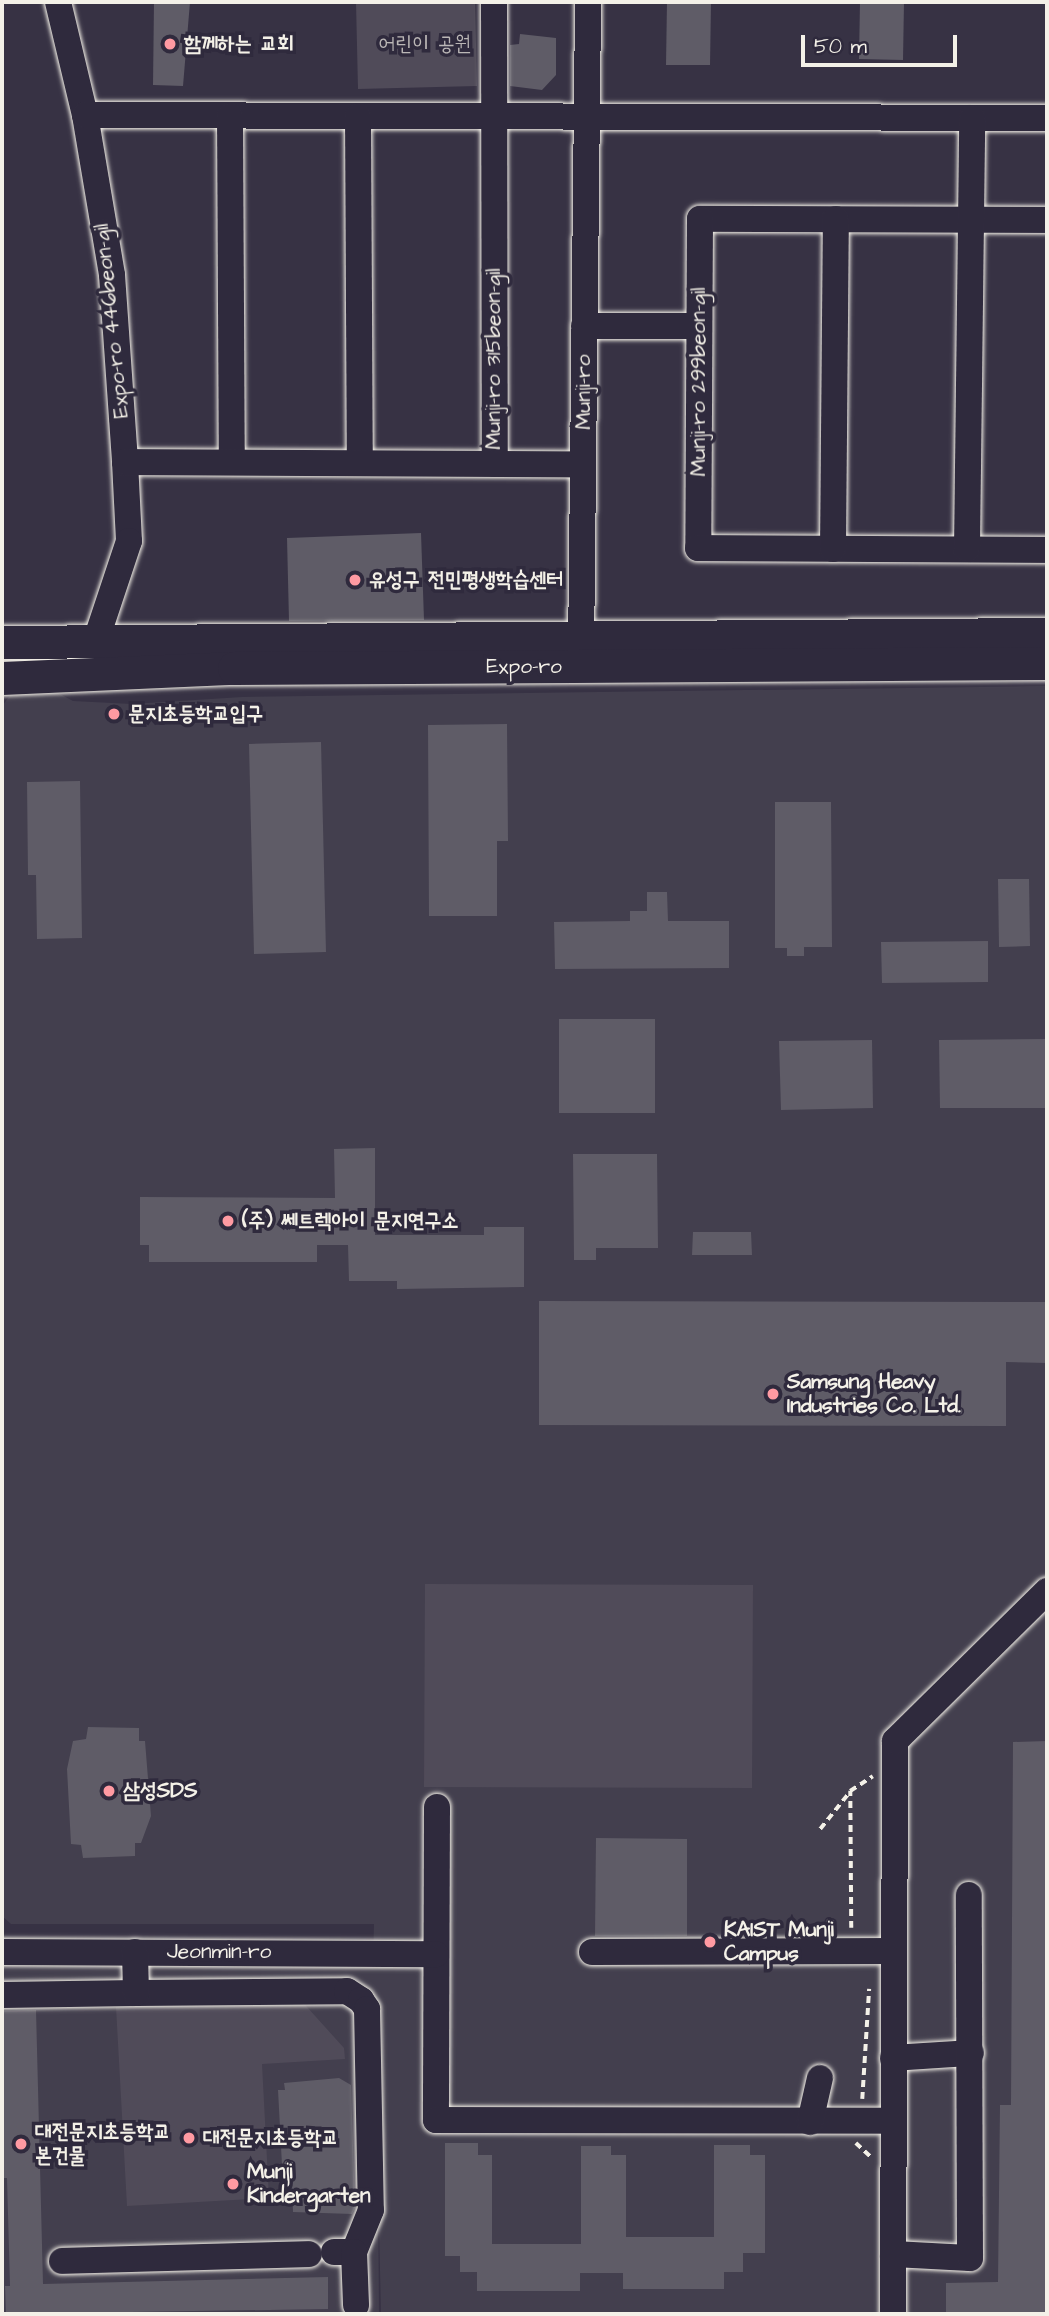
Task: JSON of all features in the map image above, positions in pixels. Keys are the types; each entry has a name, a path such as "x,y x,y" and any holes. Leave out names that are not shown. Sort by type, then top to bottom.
{"main road":[{"name":"Expo-ro","path":"2,678 1047,634"},
{"name":"Expo-ro","path":"2,642 96,640 1047,663"}],"street":[{"name":"Expo-ro 446beon-gil","path":"58,2 85,115 112,275 125,462 129,541 96,640"},
{"name":"Munji-ro 315beon-gil","path":"125,462 495,464 494,2"},
{"name":"Munji-ro","path":"581,652 588,2"},
{"path":"85,115 1047,118"},
{"path":"230,116 232,463"},
{"path":"358,116 360,463"},
{"path":"967,549 972,118"},
{"name":"Munji-ro 299beon-gil","path":"1047,220 700,219 698,548 1047,550"},
{"path":"832,549 836,219"},
{"path":"584,326 699,326"},
{"path":"495,464 583,464"},
{"path":"893,2314 895,1741 1047,1591"},
{"path":"437,1807 436,2120 894,2121"},
{"path":"893,2254 970,2258 969,1895"},
{"path":"592,1952 894,1951"},
{"name":"Jeonmin-ro","path":"2,1952 436,1954"},
{"path":"135,1952 136,1993"},
{"path":"2,1995 347,1991 361,2000 367,2009 371,2210 333,2253 62,2261"},
{"path":"892,2058 971,2053"},
{"path":"810,2122 820,2078"},
{"path":"333,2253 355,2305"}],"path":[{"path":"820,1829 850,1791 876,1774"},
{"path":"850,1791 851,1951"},
{"path":"857,2104 865,2096 870,1987"}],"shaded area":[{"path":"1047,686 1047,2314 381,2314 378,2182 379,2314 2,2314 2,1961 373,1960 374,1924 11,1924 2,1916 2,706 12,693 47,687 73,701 132,704 242,697"}],"green space":[{"name":"어린이 공원","path":"356,2 475,2 477,86 358,89"},
{"path":"425,1584 753,1585 752,1788 424,1787"},
{"path":"298,1997 344,2048 345,2059 262,2064 269,2198 127,2206 116,2007"}],"building":[{"name":"함께하는 교회","path":"154,2 190,2 183,86 153,85"},
{"path":"667,2 711,2 710,65 666,65"},
{"path":"860,2 904,2 903,60 859,59"},
{"path":"520,34 556,38 556,75 542,90 510,86 510,45 519,44"},
{"name":"유성구 전민평생학습센터","path":"421,533 424,620 289,621 287,538"},
{"path":"507,724 508,841 497,841 497,916 429,916 428,725"},
{"path":"321,742 326,952 254,954 249,744"},
{"path":"80,781 82,938 37,939 36,875 28,875 27,782"},
{"path":"775,802 831,802 832,947 804,947 804,956 787,956 787,948 775,948"},
{"path":"998,879 1029,879 1030,946 999,947"},
{"path":"647,892 667,892 668,921 729,921 729,968 555,969 554,922 630,921 630,911 647,911"},
{"path":"988,941 988,982 882,983 881,942"},
{"path":"559,1019 655,1019 655,1113 559,1113"},
{"path":"1047,1039 1047,1108 940,1108 939,1040"},
{"path":"872,1040 873,1108 781,1110 779,1041"},
{"path":"375,1148 375,1235 484,1235 484,1227 524,1227 524,1287 397,1289 397,1281 349,1281 348,1245 317,1245 317,1262 149,1262 149,1245 140,1245 140,1197 335,1198 334,1149"},
{"path":"573,1154 657,1154 658,1248 596,1248 596,1260 574,1260"},
{"path":"693,1232 751,1232 752,1255 692,1255"},
{"name":"Samsung Heavy Industries Co. Ltd.","path":"539,1301 1047,1302 1047,1363 1006,1362 1006,1426 539,1425"},
{"name":"삼성SDS","path":"88,1727 139,1728 139,1741 145,1741 151,1816 141,1843 135,1843 135,1856 83,1858 81,1845 71,1844 67,1769 73,1741 86,1739"},
{"path":"1047,1741 1047,2314 946,2314 946,2283 998,2282 1000,2105 1011,2105 1013,1742"},
{"path":"596,1838 687,1839 687,1936 595,1936"},
{"name":"대전문지초등학교 본건물","path":"36,2010 43,2284 328,2277 328,2309 6,2314 5,2286 10,2286 7,2178 2,2178 2,2011"},
{"path":"339,2078 351,2085 355,2207 352,2214 293,2212 292,2184 283,2184 278,2090 285,2090 284,2083"},
{"path":"445,2143 478,2143 478,2155 492,2155 492,2244 581,2244 581,2146 611,2146 611,2155 626,2155 626,2237 714,2237 714,2145 750,2145 750,2155 765,2155 765,2253 743,2253 743,2272 724,2272 724,2289 623,2289 623,2273 580,2273 580,2291 477,2291 477,2272 460,2272 460,2256 445,2256"}],"place":[{"name":"함께하는 교회","path":"170,44"},
{"name":"유성구 전민평생학습센터","path":"355,580"},
{"name":"문지초등학교입구","path":"114,714"},
{"name":"(주) 쎄트렉아이 문지연구소","path":"228,1221"},
{"name":"Samsung Heavy Industries Co. Ltd.","path":"773,1394"},
{"name":"삼성SDS","path":"109,1791"},
{"name":"KAIST Munji Campus","path":"710,1942"},
{"name":"대전문지초등학교","path":"189,2138"},
{"name":"대전문지초등학교 본건물","path":"21,2144"},
{"name":"Munji Kindergarten","path":"233,2184"}]}
